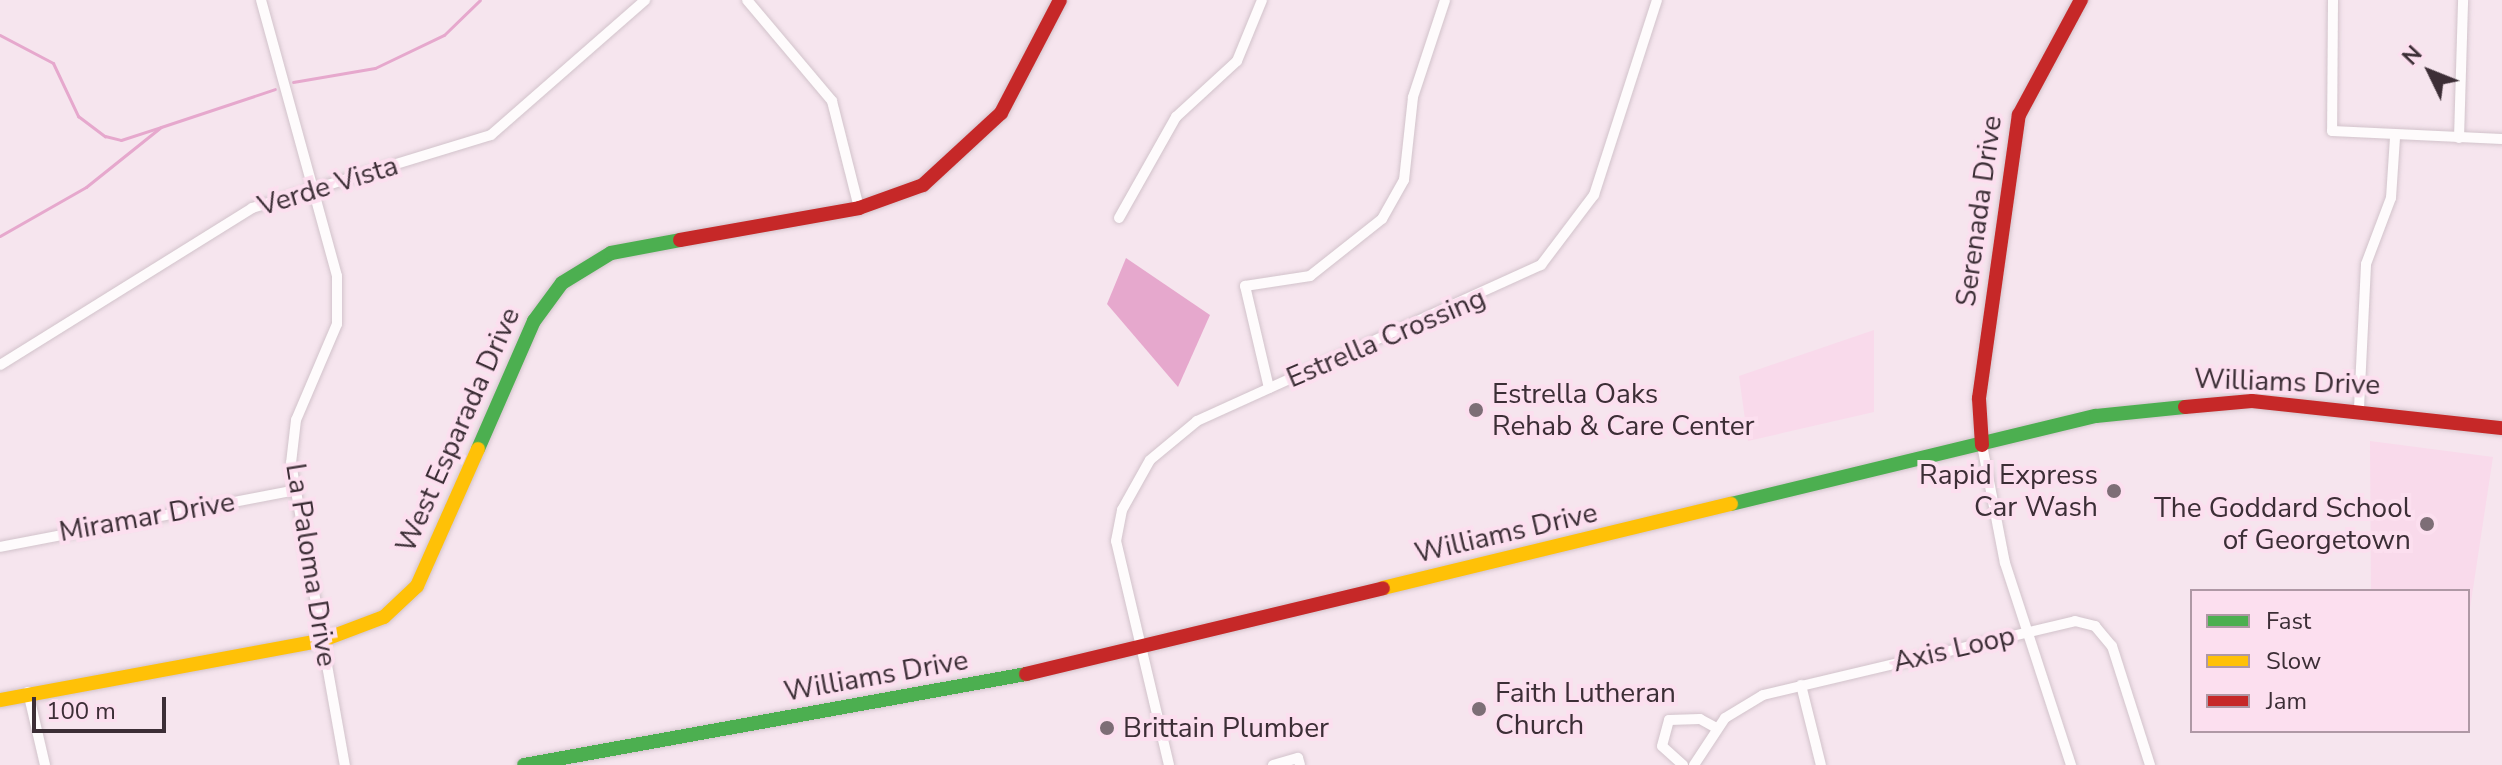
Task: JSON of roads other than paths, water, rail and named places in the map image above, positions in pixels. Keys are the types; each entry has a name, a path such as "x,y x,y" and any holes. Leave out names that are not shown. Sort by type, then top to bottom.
{"main road":[{"name":"West Esparada Drive","path":"0,700 28,692 323,640 375,623 417,586 534,321 574,273 623,250 859,208 935,177 991,124 1060,0"},
{"name":"Serenada Drive","path":"1982,445 1979,398 2019,115 2081,0"},
{"name":"Williams Drive","path":"524,765 892,701 1140,647 1982,445 2159,406 2226,401 2359,408 2502,428"}],"street":[{"name":"La Paloma Drive","path":"261,0 337,276 338,308 292,433 295,490 345,765"},
{"name":"Verde Vista","path":"0,365 231,219 312,188 491,135 645,0"},
{"path":"747,0 832,101 859,208"},
{"path":"1119,218 1176,117 1237,61 1262,0"},
{"path":"1269,388 1245,286 1310,276 1382,219 1404,180 1413,97 1445,0"},
{"name":"Estrella Crossing","path":"1169,765 1116,541 1131,490 1173,437 1269,388 1505,287 1562,245 1594,195 1657,0"},
{"path":"2333,0 2329,122 2341,136 2502,139"},
{"path":"2459,138 2463,0"},
{"path":"2359,408 2366,264 2391,198 2395,138"},
{"path":"1982,445 2025,632 2071,765"},
{"name":"Miramar Drive","path":"0,547 295,490"},
{"name":"Axis Loop","path":"1694,765 1716,728 1752,700 1801,685 2075,621 2105,635 2150,765"},
{"path":"1801,685 1821,765"},
{"path":"28,692 45,765"},
{"path":"1683,765 1662,746 1669,720 1700,719 1716,728"},
{"path":"1273,765 1298,758 1300,765"}],"waterway":[{"path":"293,82 375,68 444,35 480,0"},
{"path":"0,35 53,63 78,116 105,136 121,140 159,128"},
{"path":"0,236 86,187 161,127 275,89"}],"place":[{"name":"Estrella Oaks Rehab & Care Center","path":"1476,410"},
{"name":"Rapid Express Car Wash","path":"2114,491"},
{"name":"The Goddard School of Georgetown","path":"2427,524"},
{"name":"Faith Lutheran Church","path":"1479,709"},
{"name":"Brittain Plumber","path":"1107,728"}]}
